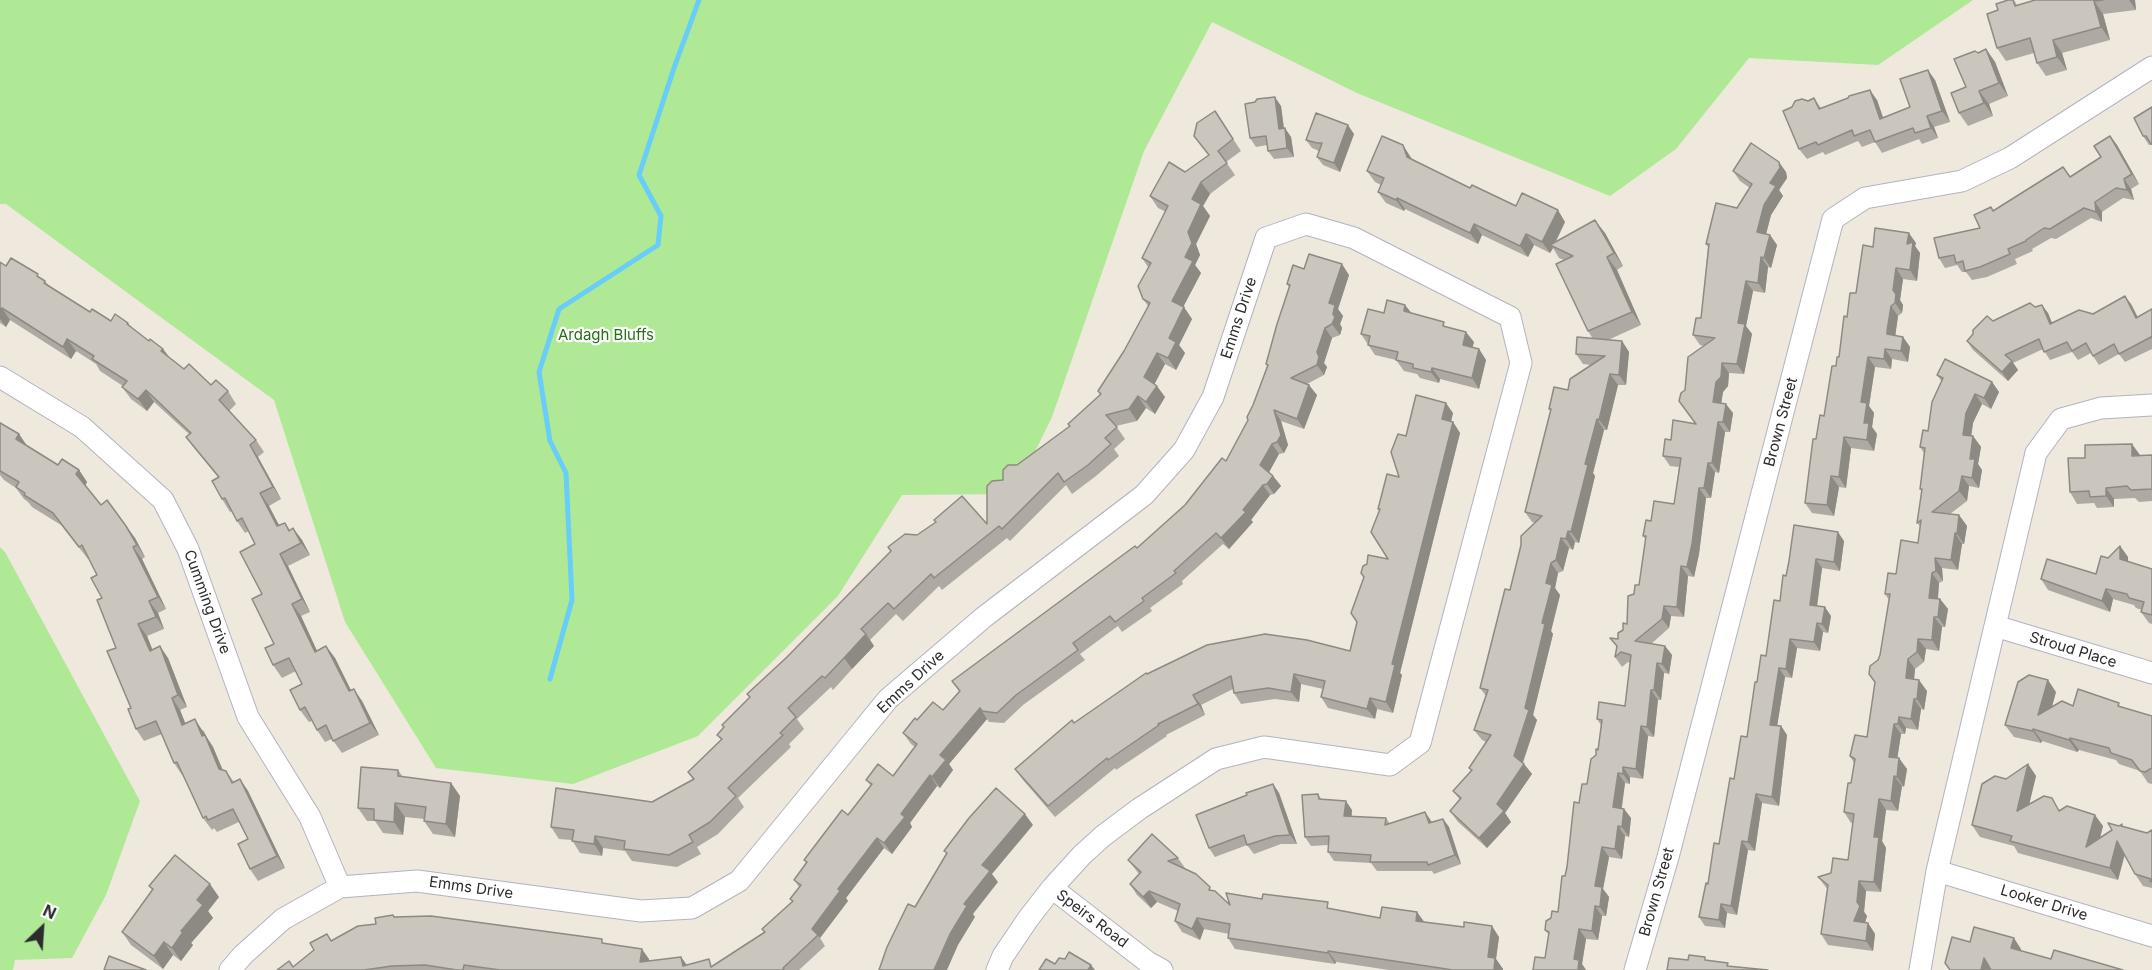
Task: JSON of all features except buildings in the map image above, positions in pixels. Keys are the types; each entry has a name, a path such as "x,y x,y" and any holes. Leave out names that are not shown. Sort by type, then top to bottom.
{"street":[{"name":"Brown Street","path":"1635,970 1668,857 1833,219 1865,198 1962,181 2010,158 2152,67"},
{"name":"Emms Drive","path":"230,970 283,919 340,887 417,881 641,911 692,908 739,881 888,699 984,617 1144,495 1184,450 1213,397 1266,238 1306,224 1354,238 1510,317 1521,363 1420,743 1390,765 1264,747 1216,759 1139,809 1082,855 1052,888 1017,934 997,970"},
{"name":"Cumming Drive","path":"0,377 82,427 163,500 188,549 248,717 310,817 340,887"},
{"path":"1920,970 1937,871 2036,453 2061,419 2101,408 2152,405"},
{"name":"Stroud Place","path":"1995,626 2152,673"},
{"name":"Looker Drive","path":"1937,871 2152,936"},
{"name":"Speirs Road","path":"1052,888 1149,963 1162,970"}],"green space":[{"name":"Ardagh Bluffs","path":"0,0 1973,0 1878,65 1749,58 1676,149 1610,196 1357,93 1212,22 1144,151 1052,417 1014,494 902,495 838,596 698,736 573,784 436,768 345,622 274,400 6,204 0,204"},
{"path":"0,547 5,552 140,801 106,895 72,958 15,960 13,970 0,970"}],"waterway":[{"path":"550,679 572,600 566,473 550,441 539,372 559,309 658,245 661,216 639,175 699,0"}]}
